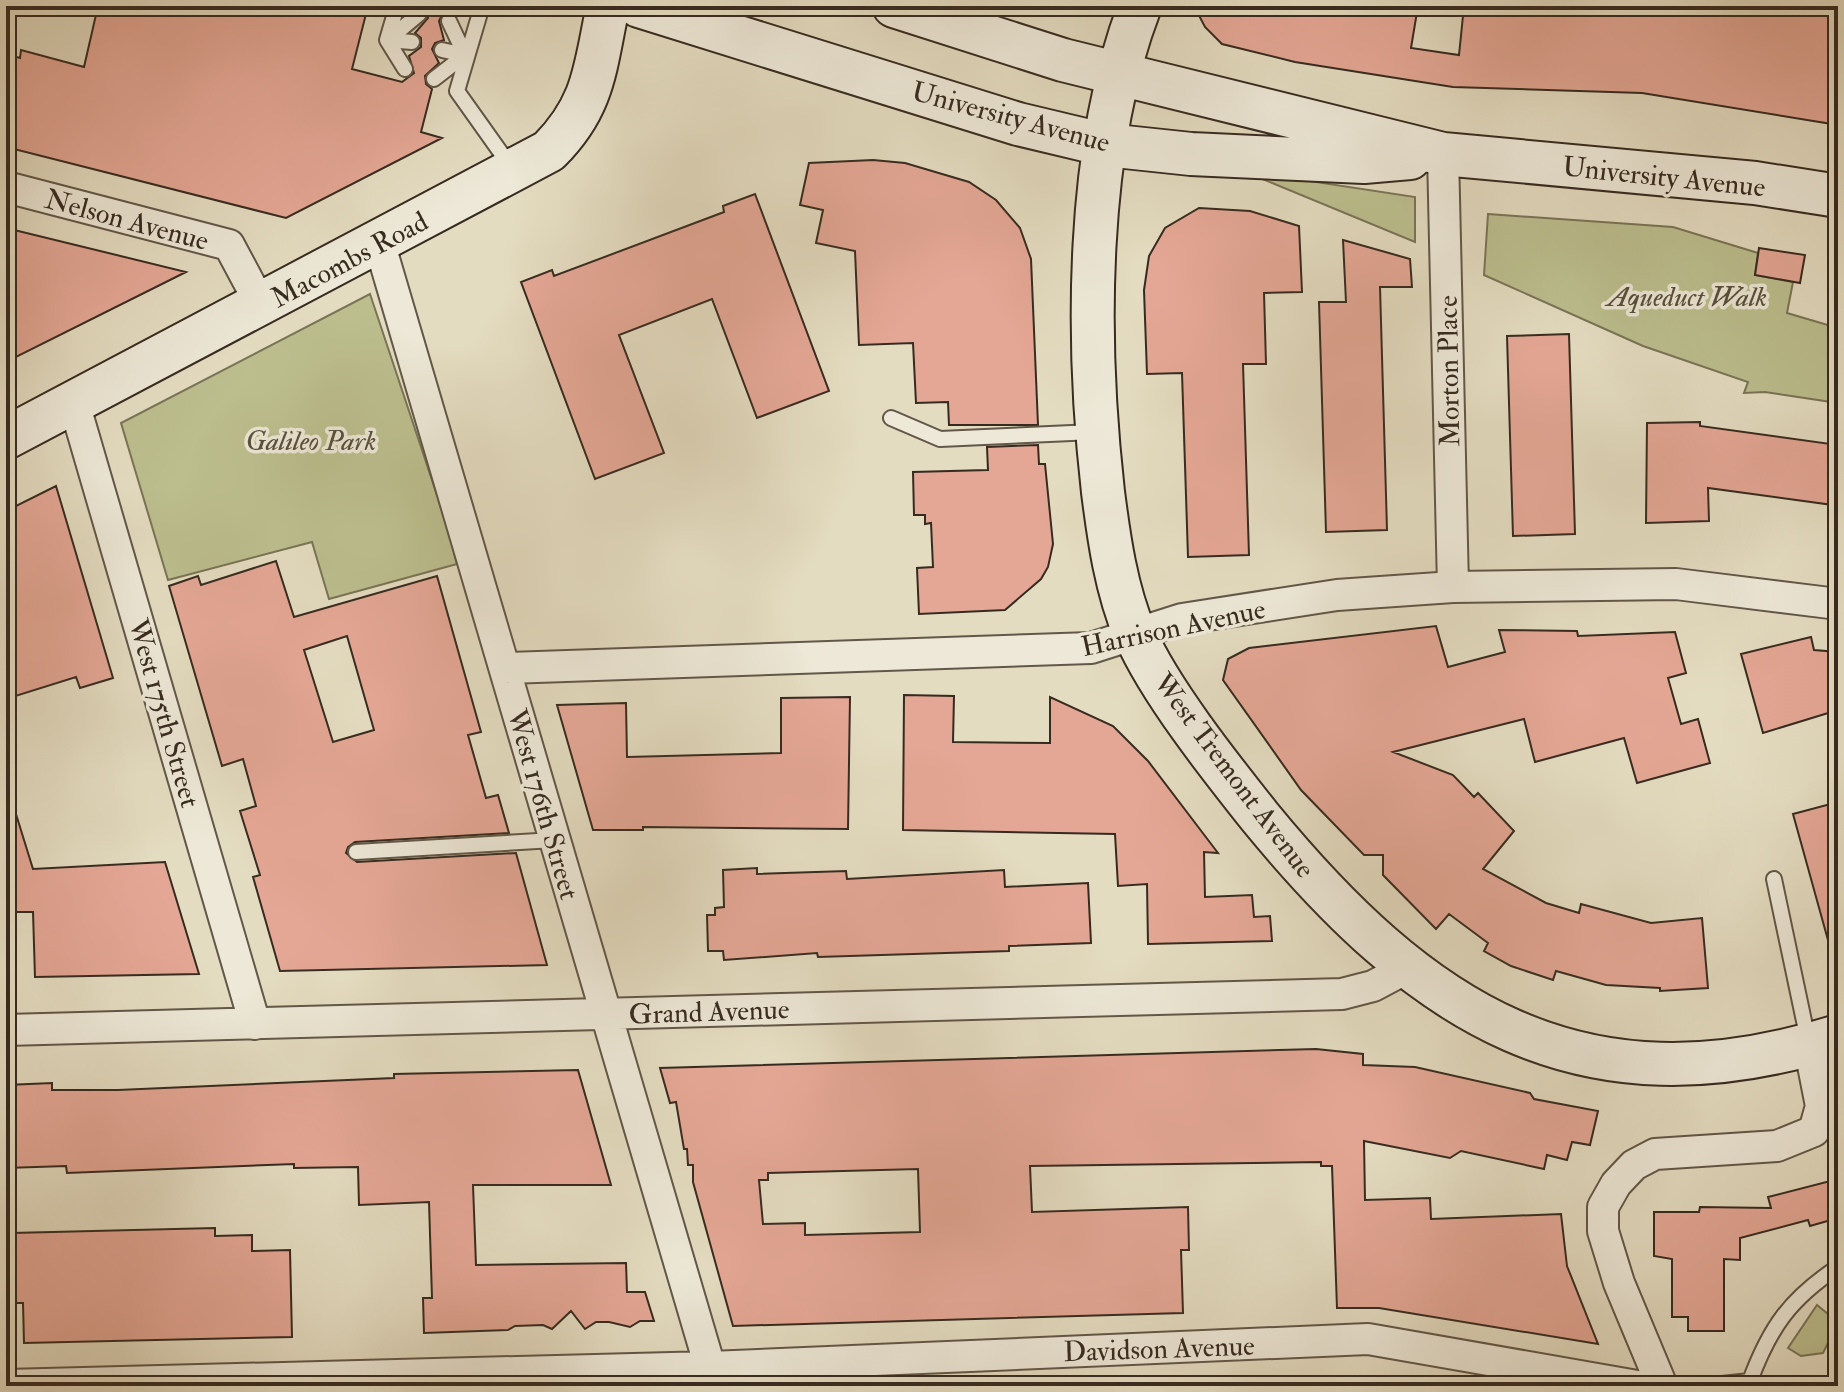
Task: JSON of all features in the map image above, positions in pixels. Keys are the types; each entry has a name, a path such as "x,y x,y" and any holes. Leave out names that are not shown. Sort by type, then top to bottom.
{"main road":[{"name":"Macombs Road","path":"6,438 549,151 574,126 590,91 608,6"},
{"name":"University Avenue","path":"639,6 1018,124 1106,145 1191,154 1364,162 1443,154"},
{"name":"University Avenue","path":"894,6 1063,60 1443,154 1755,183 1838,196"},
{"name":"West Tremont Avenue","path":"1140,6 1119,73 1106,145 1095,272 1097,432 1114,560 1135,634 1162,681 1255,811 1342,910 1407,968 1487,1019 1529,1038 1596,1056 1634,1062 1707,1063 1745,1059 1824,1040"}],"street":[{"name":"Morton Place","path":"1443,154 1453,587"},
{"name":"Nelson Avenue","path":"6,187 229,245 261,305"},
{"name":"West 176th Street","path":"379,242 710,1367"},
{"name":"West 175th Street","path":"74,403 255,1024"},
{"name":"Harrison Avenue","path":"505,668 1091,648 1182,619 1247,608 1337,595 1453,587 1676,584 1838,604"},
{"name":"Grand Avenue","path":"6,1030 1342,994 1373,986 1407,968"},
{"path":"1662,1386 1619,1283 1603,1231 1603,1207 1634,1165 1655,1154 1777,1146 1814,1131 1821,1106 1824,1040"},
{"name":"Davidson Avenue","path":"6,1385 710,1367 1368,1339 1637,1386"}],"lane":[{"path":"397,6 387,40 405,69"},
{"path":"482,6 465,55 457,91 514,170"},
{"path":"387,40 419,14"},
{"path":"449,21 465,55"},
{"path":"387,40 412,42"},
{"path":"442,50 465,55"},
{"path":"434,79 465,55"},
{"path":"891,418 940,439 1097,432"},
{"path":"356,852 554,840"},
{"path":"1774,879 1824,1040"},
{"path":"1703,1386 1750,1381 1762,1348 1781,1317 1806,1288 1838,1267"}],"green space":[{"path":"1243,171 1415,197 1415,242"},
{"name":"Aqueduct Walk","path":"1488,214 1673,227 1758,253 1755,275 1793,282 1787,313 1838,328 1838,403 1765,392 1744,393 1748,382 1643,346 1484,275"},
{"name":"Galileo Park","path":"370,294 446,522 457,564 329,599 312,542 168,580 121,423"},
{"path":"1817,1305 1828,1314 1832,1335 1823,1353 1801,1356 1788,1348"}],"building":[{"path":"98,6 368,6 352,69 402,82 414,73 409,56 421,47 421,38 415,33 428,18 428,9 443,13 439,21 444,40 435,43 432,49 439,63 425,76 426,84 432,89 421,132 442,138 286,218 6,147 6,54 20,58 21,50 84,67"},
{"path":"1194,6 1418,6 1411,48 1459,55 1464,6 1796,6 1838,13 1838,125 1642,93 1453,87 1295,62 1222,44 1205,27"},
{"path":"873,160 905,163 969,182 996,200 1020,228 1031,259 1038,425 949,425 948,402 916,403 913,343 859,345 855,251 816,243 823,210 800,205 809,163"},
{"path":"755,194 829,391 757,418 712,299 619,335 664,453 595,479 521,282 552,270 554,276 724,212 723,206"},
{"path":"1199,208 1250,211 1299,226 1302,292 1264,293 1266,364 1243,364 1249,555 1188,557 1182,373 1147,374 1144,290 1149,256 1165,228"},
{"path":"6,228 186,272 6,362"},
{"path":"1343,240 1410,259 1412,287 1380,287 1387,530 1326,532 1319,302 1346,302"},
{"path":"1759,248 1805,255 1800,283 1755,275"},
{"path":"1569,334 1575,534 1513,536 1507,336"},
{"path":"1700,422 1700,426 1838,445 1833,505 1708,488 1709,521 1646,523 1647,423"},
{"path":"1038,445 1039,464 1045,464 1053,544 1048,567 1041,579 1005,610 919,614 917,568 933,567 931,523 925,524 925,515 914,515 913,472 988,470 987,447"},
{"path":"56,486 113,678 80,688 76,677 6,699 6,511"},
{"path":"276,561 294,617 437,576 481,732 468,735 486,798 498,795 509,833 355,842 346,853 357,862 516,853 547,965 280,971 253,877 260,875 240,811 256,806 243,759 222,766 169,586 198,576 201,585","holes":["347,636 374,730 333,742 304,650"]},
{"path":"1436,626 1448,667 1505,652 1499,630 1577,631 1578,636 1675,632 1686,673 1668,678 1681,724 1698,719 1710,763 1637,783 1624,738 1535,762 1524,719 1393,752 1453,775 1474,797 1478,793 1514,831 1483,869 1546,903 1579,913 1581,904 1651,923 1702,918 1708,988 1660,991 1660,988 1606,985 1556,971 1553,980 1511,966 1484,951 1488,943 1449,914 1436,929 1383,875 1383,855 1364,855 1301,790 1223,680 1228,659 1249,648"},
{"path":"1811,637 1814,650 1838,652 1838,710 1763,733 1741,654"},
{"path":"904,695 954,696 953,742 1050,743 1050,697 1113,726 1148,761 1218,853 1204,852 1205,897 1252,895 1254,917 1270,916 1272,941 1148,944 1147,884 1118,886 1115,834 903,830"},
{"path":"850,697 848,829 643,827 643,830 593,830 557,705 626,703 627,757 781,753 781,698"},
{"path":"11,798 33,869 165,862 199,974 35,977 33,912 6,912 6,799"},
{"path":"1838,802 1838,950 1831,951 1793,814"},
{"path":"757,868 757,874 846,871 847,879 1004,870 1005,887 1088,883 1091,943 1009,946 1009,951 818,957 817,953 724,960 723,951 708,951 707,915 715,915 715,908 724,907 723,870"},
{"path":"1316,1049 1363,1054 1363,1065 1415,1067 1530,1093 1534,1099 1598,1111 1590,1145 1572,1142 1567,1160 1547,1155 1544,1169 1461,1151 1450,1158 1364,1141 1365,1200 1430,1198 1431,1219 1561,1214 1567,1266 1598,1344 1379,1308 1337,1308 1332,1166 1321,1166 1321,1162 1030,1166 1032,1212 1188,1207 1189,1250 1181,1250 1183,1313 733,1326 693,1182 693,1165 688,1165 676,1102 670,1103 660,1068","holes":["918,1169 920,1232 805,1235 805,1223 763,1224 759,1180 768,1180 768,1173"]},
{"path":"578,1070 611,1185 473,1185 476,1265 626,1263 627,1292 645,1292 654,1321 640,1321 630,1327 596,1322 585,1329 571,1311 552,1329 543,1325 515,1326 508,1330 424,1333 423,1298 432,1298 429,1202 359,1205 358,1167 294,1168 294,1164 67,1173 66,1166 6,1168 6,1085 52,1083 52,1090 118,1090 394,1078 394,1074"},
{"path":"1838,1179 1838,1218 1810,1226 1808,1220 1740,1238 1740,1260 1724,1259 1724,1331 1688,1331 1688,1317 1672,1317 1672,1259 1654,1256 1654,1212 1699,1212 1700,1207 1771,1208 1768,1197"},
{"path":"215,1228 215,1236 252,1235 252,1251 290,1250 292,1337 24,1343 23,1303 6,1303 6,1280 14,1280 12,1233"}]}
